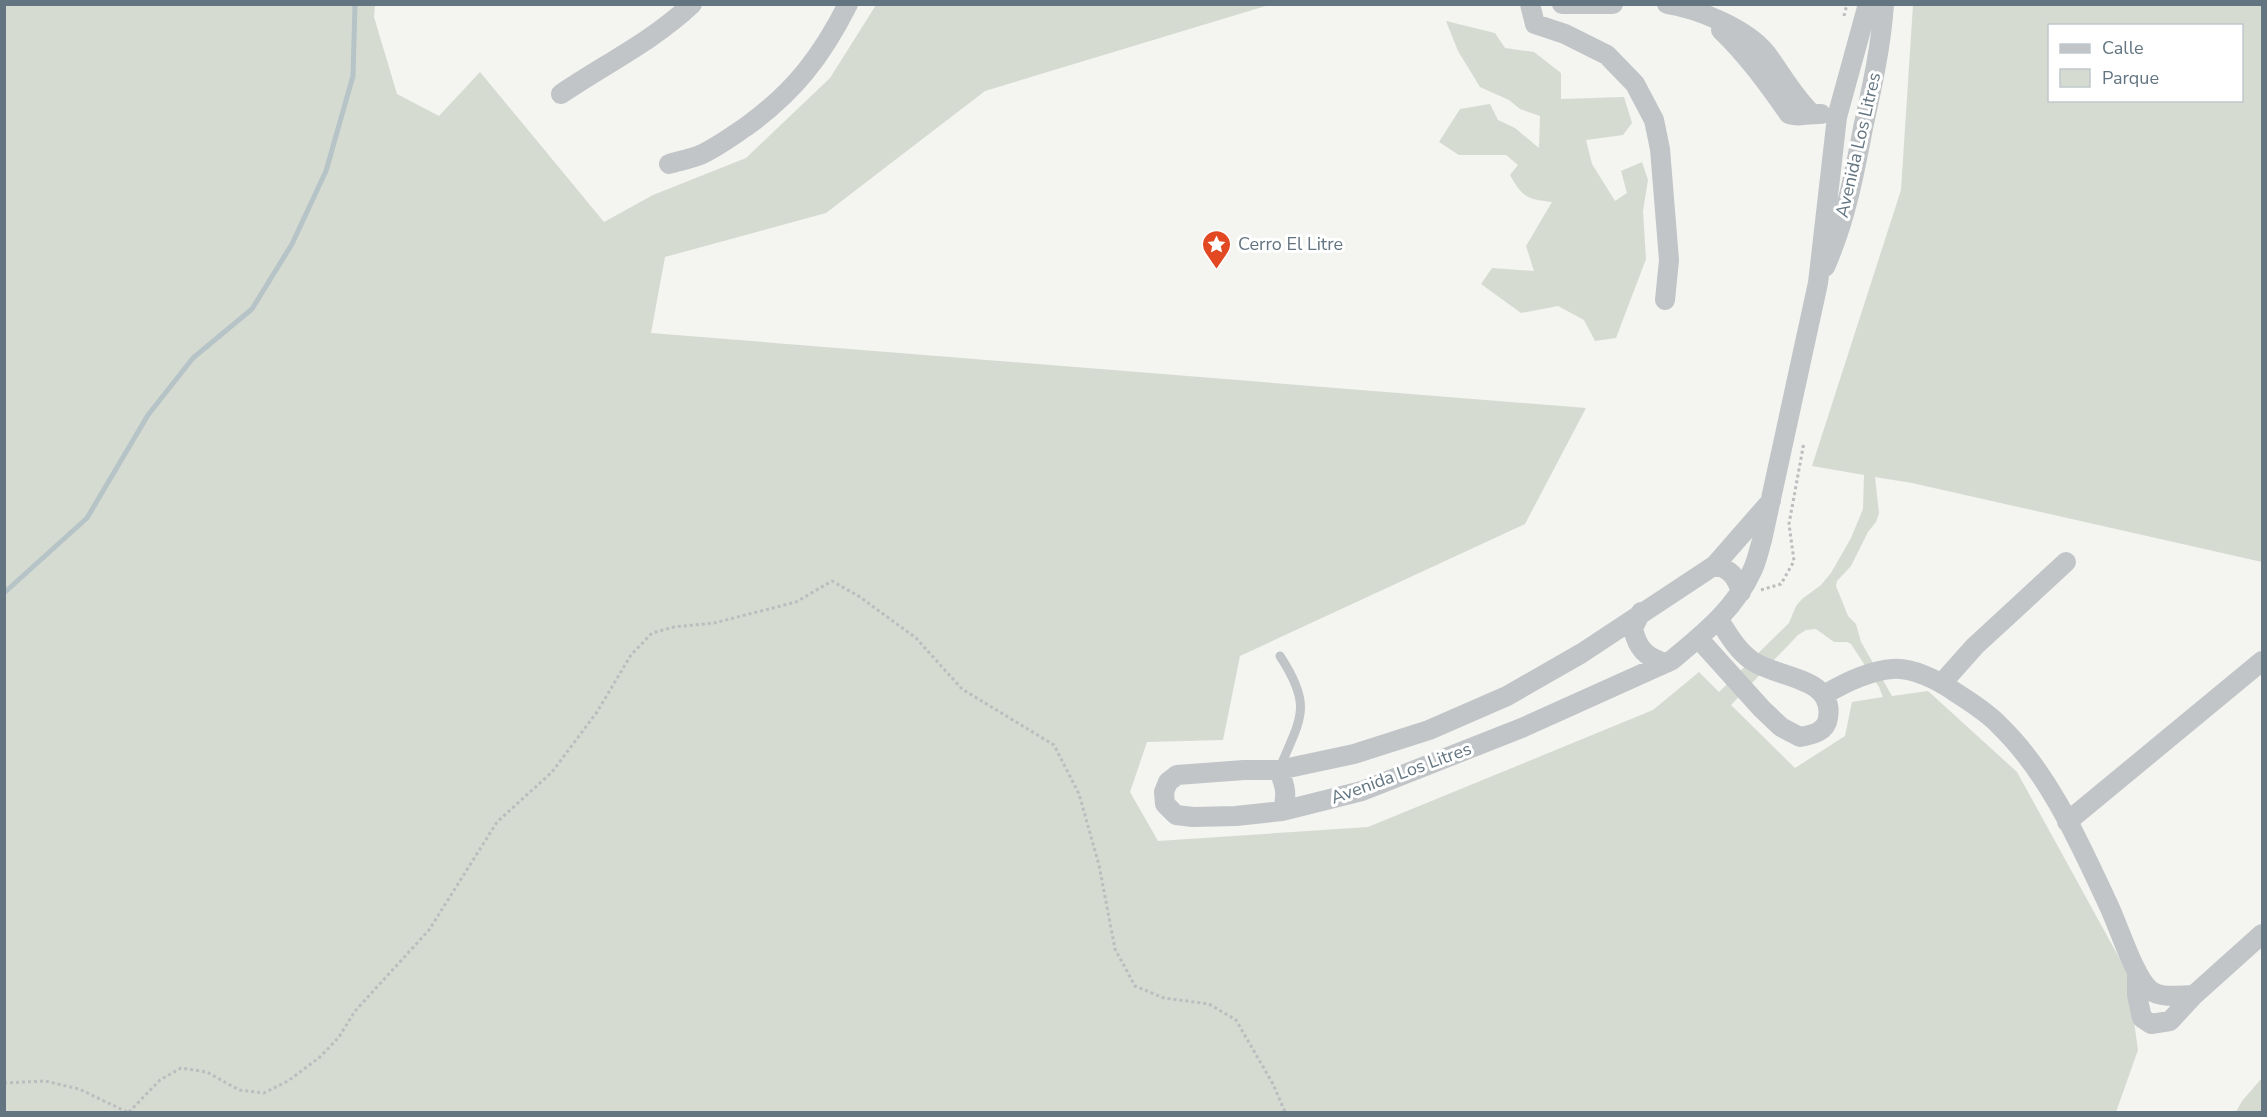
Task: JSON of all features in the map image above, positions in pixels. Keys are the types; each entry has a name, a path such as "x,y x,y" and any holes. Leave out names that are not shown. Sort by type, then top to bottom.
{"street":[{"path":"561,94 638,47 692,4"},
{"path":"669,164 700,154 735,135 765,113 795,86 815,62 848,4"},
{"path":"1530,4 1535,24 1565,34 1607,55 1635,84 1654,120 1660,149 1669,260 1665,300"},
{"path":"1562,4 1613,4"},
{"path":"1666,4 1738,29 1764,50 1801,103 1811,113 1837,117"},
{"name":"Avenida Los Litres","path":"1771,501 1715,565 1545,675 1468,714 1429,730 1373,748 1279,770 1177,775 1168,782 1164,792 1165,804 1176,815 1214,817 1282,811 1362,791 1524,727 1666,663 1719,620 1741,592 1753,570 1771,501 1818,283 1833,249 1837,117 1868,4"},
{"name":"Avenida Los Litres","path":"1834,214 1854,182 1881,39 1884,4"},
{"path":"1860,34 1873,33 1881,39"},
{"path":"1942,683 1976,646 2066,562"},
{"path":"1715,565 1727,569 1736,578 1741,592"},
{"path":"1641,612 1633,628 1640,650 1649,657 1666,663"},
{"path":"1698,638 1781,727 1800,737 1817,734 1827,723 1830,708 1824,695 1816,686 1769,670 1750,659 1732,642 1719,620"},
{"path":"2067,822 2262,662"},
{"path":"1824,695 1844,683 1893,669 1914,673 1942,683 1976,706 2030,759 2067,822 2109,905 2137,971 2150,990 2164,996 2194,995"},
{"path":"1279,770 1287,798 1282,811"},
{"path":"2137,971 2137,995 2142,1018 2151,1023 2170,1021 2194,995 2262,934"}],"lane":[{"path":"1279,770 1300,717 1302,700 1294,678 1280,656"}],"path":[{"path":"4,1083 45,1081 68,1086 128,1113 160,1080 181,1068 207,1072 239,1090 264,1093 288,1081 320,1057 339,1037 355,1011 429,930 497,822 552,772 597,712 630,655 652,633 674,627 714,623 796,602 832,581 860,597 916,638 962,689 1054,745 1079,794 1100,865 1115,948 1135,986 1164,998 1209,1004 1236,1020 1272,1084 1285,1113"}],"green space":[{"path":"5,5 375,5 374,17 397,94 439,116 480,72 604,222 653,195 746,158 830,78 876,5 1269,5 985,91 826,213 665,257 651,333 1586,408 1525,524 1240,656 1223,740 1147,742 1130,792 1158,841 1368,827 1653,710 1699,672 1719,692 1789,623 1796,606 1821,585 1831,573 1851,538 1863,509 1864,475 1812,466 1901,190 1913,5 2262,5 2262,562 1912,483 1875,477 1879,513 1876,522 1868,532 1851,566 1837,581 1836,586 1848,616 1856,624 1861,642 1892,696 1928,691 2017,772 2127,972 2138,1050 2116,1112 5,1112","holes":["1816,629 1834,642 1851,644 1883,697 1852,702 1845,736 1795,768 1731,705 1798,635 1806,630"]},
{"path":"1446,21 1495,33 1505,48 1534,52 1561,73 1561,99 1624,97 1632,123 1623,135 1586,140 1592,164 1615,201 1627,193 1621,171 1642,162 1648,180 1643,211 1646,259 1616,338 1595,341 1584,320 1558,306 1521,313 1481,284 1492,268 1534,271 1526,246 1552,202 1526,196 1518,188 1510,175 1518,165 1506,155 1459,155 1439,142 1460,109 1490,104 1498,120 1515,128 1539,148 1540,116 1520,109 1509,100 1480,87 1458,51"},
{"path":"2262,1078 2262,1112 2236,1112 2242,1101"}],"waterway":[{"path":"4,593 87,518 148,415 193,358 252,309 292,244 326,171 353,76 355,4"}],"place":[{"name":"Cerro El Litre","path":"1217,270"}]}
